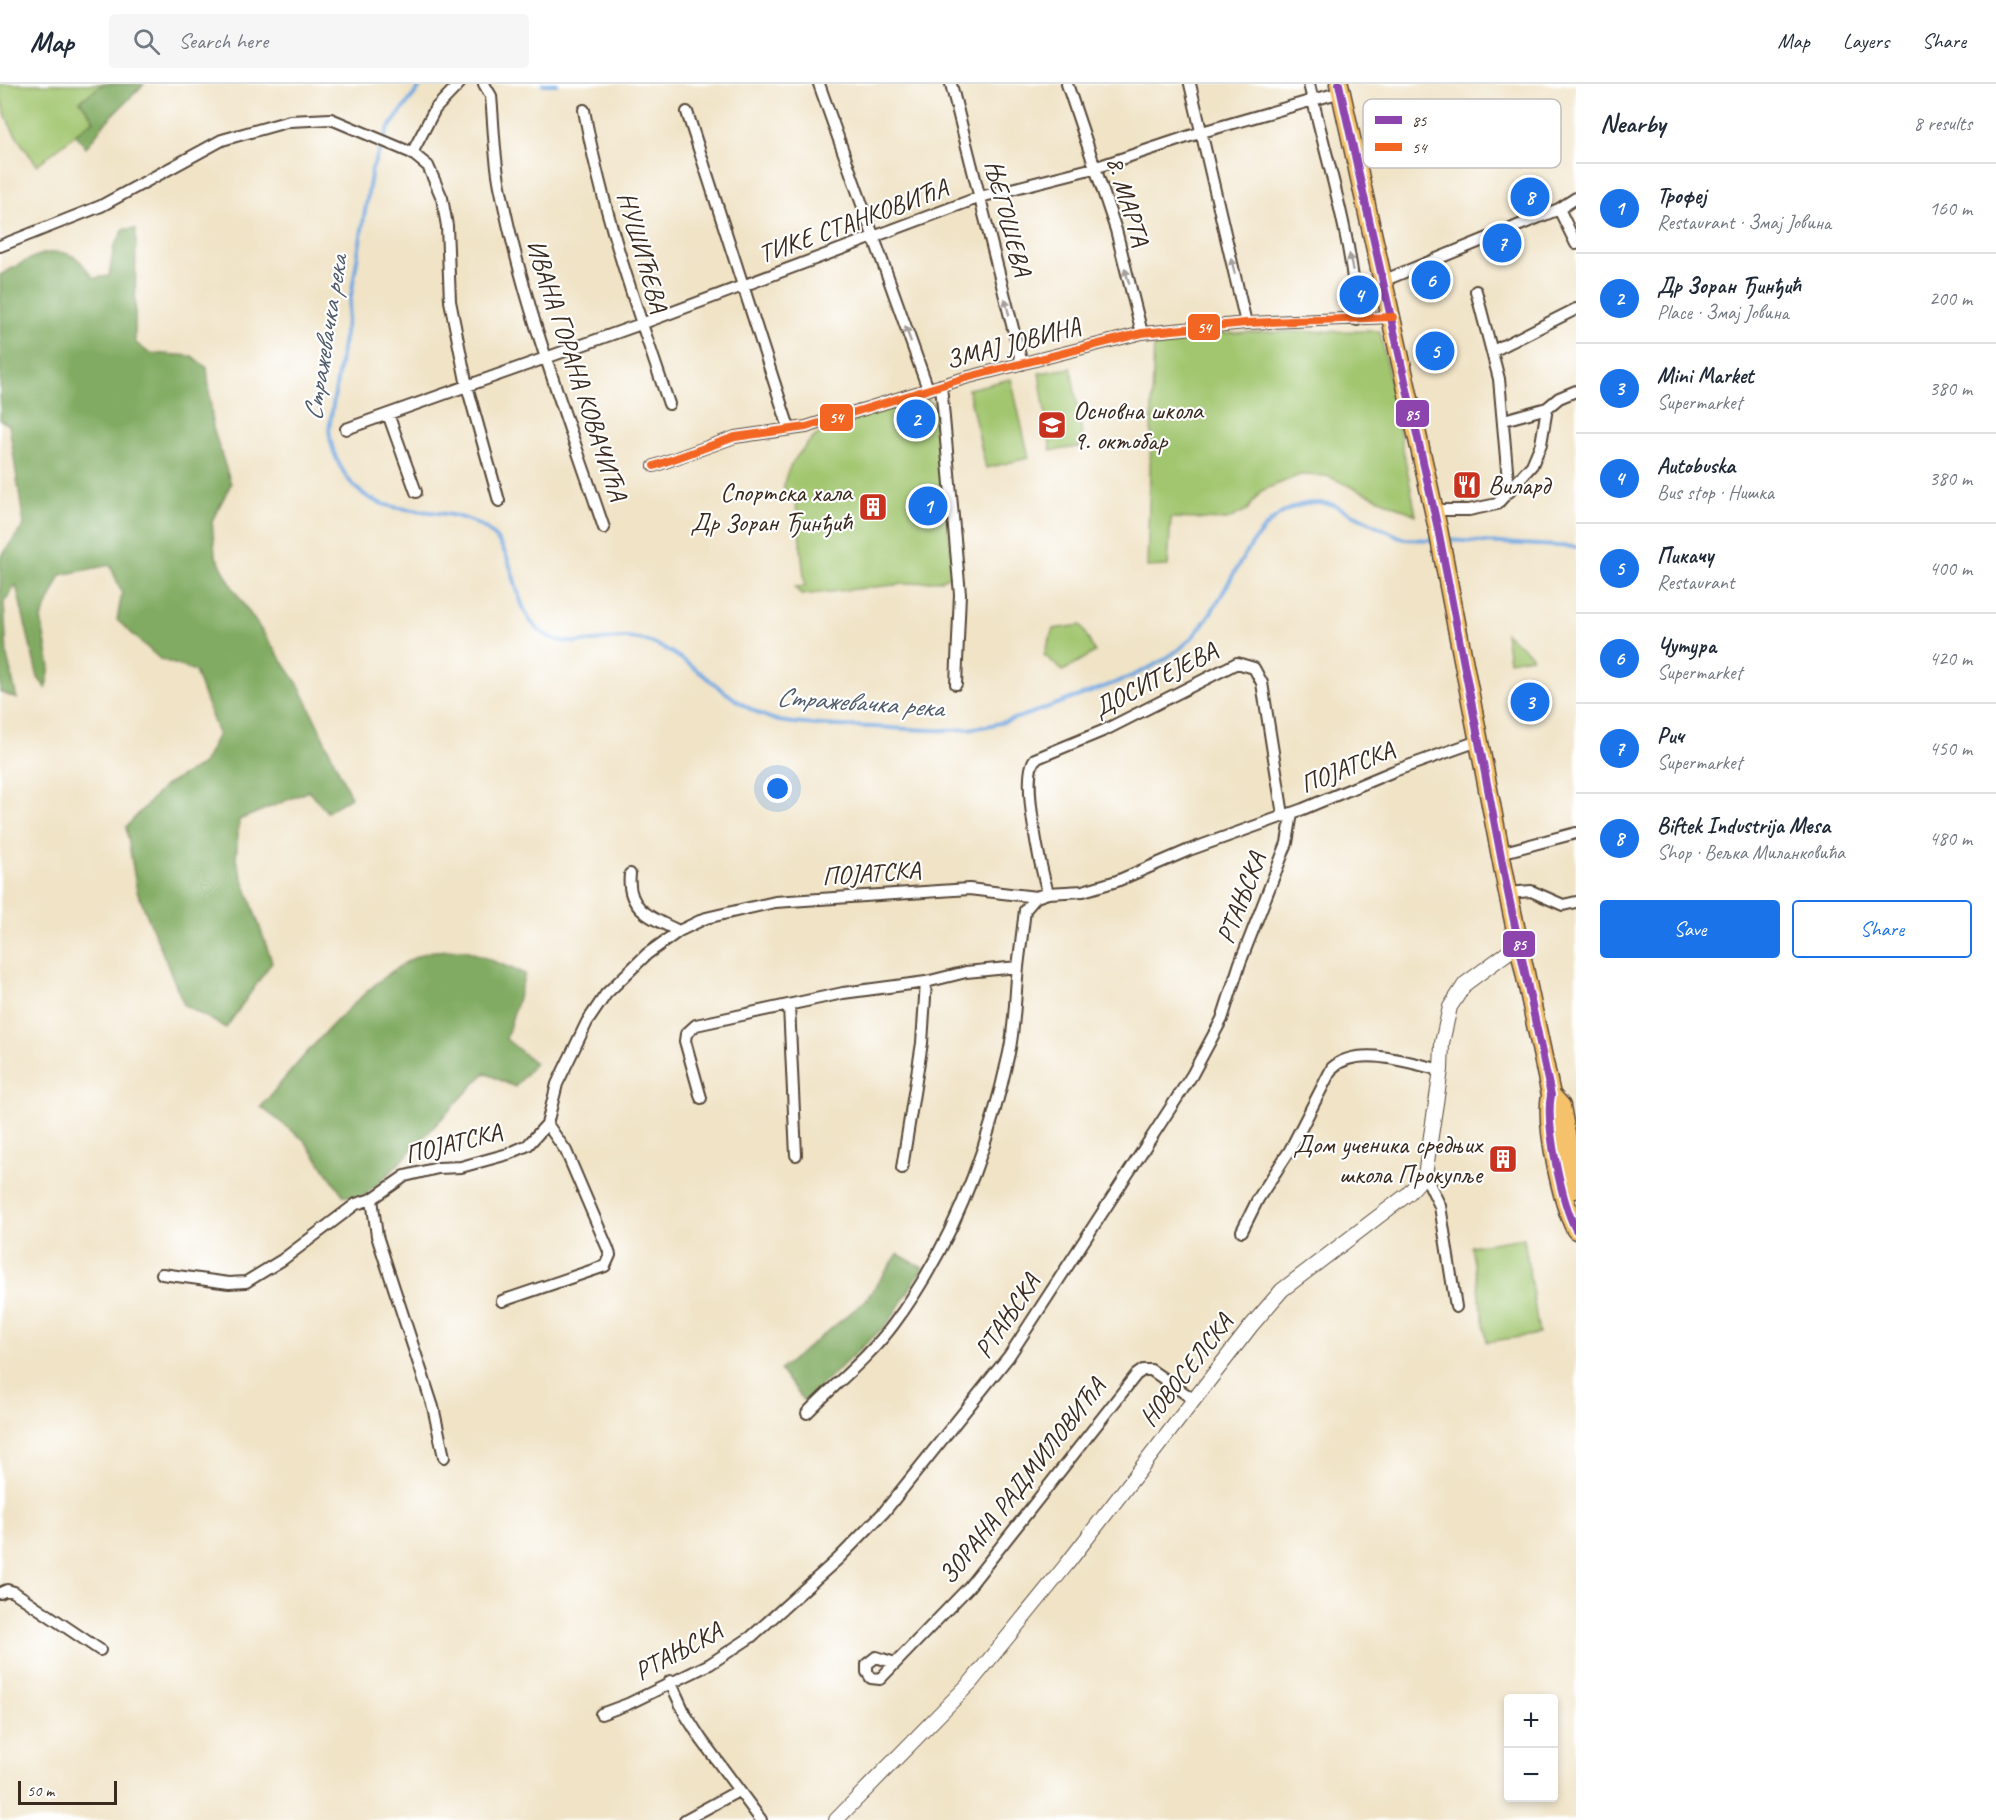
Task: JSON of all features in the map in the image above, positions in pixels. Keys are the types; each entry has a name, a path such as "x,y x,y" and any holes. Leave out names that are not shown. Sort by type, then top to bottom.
{"main road":[{"path":"1340,88 1385,280 1438,529 1518,945 1551,1095 1548,1111 1555,1150 1568,1214 1576,1230"},
{"path":"1551,1095 1561,1106 1570,1125 1576,1189"}],"street":[{"path":"412,153 435,109 459,84"},
{"name":"ИВАНА ГОРАНА КОВАЧИЋА","path":"484,84 491,96 500,190 544,359 604,528"},
{"path":"819,84 928,389"},
{"name":"ЊЕГОШЕВА","path":"951,84 1022,364"},
{"name":"8. МАРТА","path":"1067,84 1116,230 1142,333"},
{"path":"1190,84 1246,324"},
{"path":"1309,84 1341,213 1355,286 1357,320"},
{"name":"ТИКЕ СТАНКОВИЋА","path":"346,429 641,324 980,197 1094,168 1312,99 1340,88"},
{"name":"НУШИЋЕВА","path":"584,110 605,205 641,324 669,404"},
{"path":"687,112 789,428"},
{"path":"0,246 101,206 222,140 290,121 331,119 412,153 428,166 436,181 445,211 448,291 467,386 499,501"},
{"path":"1385,280 1559,209 1576,198"},
{"path":"1559,209 1576,244"},
{"path":"1476,291 1493,351 1504,420 1509,492"},
{"path":"1493,351 1576,309"},
{"name":"ЗМАЈ ЈОВИНА","path":"654,466 735,437 807,427 941,385 1142,333 1246,324 1393,317"},
{"path":"941,385 960,594 956,684"},
{"path":"1504,420 1547,408 1559,398 1576,391"},
{"path":"1434,510 1469,510 1497,504 1532,465 1541,444 1547,408"},
{"path":"388,414 416,492"},
{"name":"ДОСИТЕЈЕВА","path":"1048,893 1038,861 1030,790 1030,768 1035,759 1105,730 1229,666 1243,663 1254,668 1262,683 1288,814"},
{"name":"ПОЈАТСКА","path":"162,1275 229,1283 246,1282 356,1204 372,1199 405,1176 438,1168 461,1167 508,1154 528,1145 547,1124 557,1084 587,1022 621,978 647,954 679,931 706,918 775,902 969,889 1036,897 1048,893 1083,891 1117,881 1189,850 1478,741"},
{"name":"РТАЊСКА","path":"600,1714 628,1704 710,1664 751,1637 838,1559 884,1512 1009,1356 1212,1041 1287,843 1288,814"},
{"path":"1500,852 1576,833"},
{"path":"630,874 630,896 635,904 657,921 679,931"},
{"path":"1508,893 1532,891 1563,905 1576,902"},
{"path":"807,1413 892,1326 939,1254 966,1198 995,1108 1009,1051 1024,910 1036,897"},
{"path":"1456,1307 1440,1206 1425,1175 1441,1070 1446,1017 1455,996 1473,977 1518,945"},
{"path":"702,1098 686,1041 690,1029 719,1019 843,993 926,982 966,972 1018,967"},
{"path":"902,1168 922,1043 926,982"},
{"path":"789,1006 796,1155"},
{"path":"1242,1231 1258,1199 1290,1150 1332,1068 1341,1059 1374,1057 1441,1070"},
{"path":"502,1301 605,1266 610,1255 566,1150 547,1124"},
{"name":"НОВОСЕЛСКА","path":"836,1820 971,1682 1067,1564 1193,1399 1282,1290 1408,1194 1425,1175"},
{"path":"372,1199 377,1236 430,1397 444,1457"},
{"name":"ЗОРАНА РАДМИЛОВИЋА","path":"895,1663 968,1588 1136,1375 1143,1370 1151,1371 1193,1399"},
{"path":"0,1593 7,1590 14,1592 100,1650"},
{"path":"670,1682 685,1714 761,1820"},
{"path":"685,1820 738,1791"}],"green space":[{"path":"0,84 103,84 81,101 94,120 37,165 11,128 3,107"},
{"path":"103,84 144,84 104,124 86,148 75,134 94,120 80,101"},
{"path":"124,229 136,229 135,342 149,353 192,356 207,368 213,428 231,484 212,521 215,554 234,590 300,687 351,797 327,812 309,791 239,820 236,859 272,962 226,1028 184,1005 137,891 126,827 164,786 203,764 218,734 195,671 160,659 117,620 122,593 110,565 61,575 41,619 50,667 46,688 38,678 16,585 4,602 7,656 17,699 0,692 0,558 24,525 9,425 0,420 0,275 28,260 60,252 70,254 79,260 94,278 109,276 114,247"},
{"path":"1380,331 1416,515 1327,476 1300,475 1261,491 1247,510 1227,520 1171,518 1168,566 1147,567 1154,339 1247,332"},
{"path":"1071,368 1084,446 1051,451 1039,373"},
{"path":"1011,379 1029,458 986,468 968,389"},
{"path":"926,398 937,408 953,571 949,577 941,580 801,595 795,587 805,586 795,494 785,495 784,485 792,464 799,453 817,435 845,418"},
{"path":"1081,625 1095,652 1063,671 1044,655 1053,629"},
{"path":"1505,633 1532,655 1532,657 1509,661"},
{"path":"466,950 525,974 506,1039 535,1063 515,1087 485,1073 385,1178 361,1198 344,1196 304,1140 261,1107 316,1043 362,996 386,976 408,961 429,952"},
{"path":"1524,1238 1539,1334 1487,1342 1471,1246"},
{"path":"898,1254 923,1268 889,1322 804,1401 780,1370 865,1301"}],"waterway":[{"name":"Стражевачка река","path":"422,84 388,129 372,169 329,429 332,448 346,476 360,492 376,501 394,507 450,515 469,520 486,529 505,552 525,612 544,634 556,640 582,642 634,638 647,641 681,659 744,705 779,721 814,725 933,730 977,728 1015,719 1109,685 1148,669 1172,654 1201,627 1246,552 1263,530 1282,513 1306,504 1334,505 1404,539 1434,540"},
{"path":"543,84 557,84"},
{"name":"Стражевачка река","path":"1445,540 1576,547"}],"transit line":[{"name":"85","path":"1339,84 1438,529 1508,893 1551,1095 1550,1125 1556,1164 1565,1202 1576,1230"},
{"name":"54","path":"654,466 735,437 806,427 965,378 1142,333 1246,323 1393,317"}],"place":[{"name":"Biftek Industrija Mesa","path":"1530,197"},
{"name":"Рич","path":"1502,243"},
{"name":"Чутура","path":"1431,280"},
{"name":"Autobuska","path":"1359,295"},
{"name":"Пикачу","path":"1435,351"},
{"name":"Др Зоран Ђинђић","path":"916,419"},
{"name":"Основна школа 9. октобар","path":"1052,425"},
{"name":"Вилард","path":"1467,485"},
{"name":"Трофеј","path":"928,506"},
{"name":"Спортска хала Др Зоран Ђинђић","path":"873,507"},
{"name":"Mini Market","path":"1530,702"},
{"name":"Дом ученика средњих школа Прокупље","path":"1503,1159"}]}
